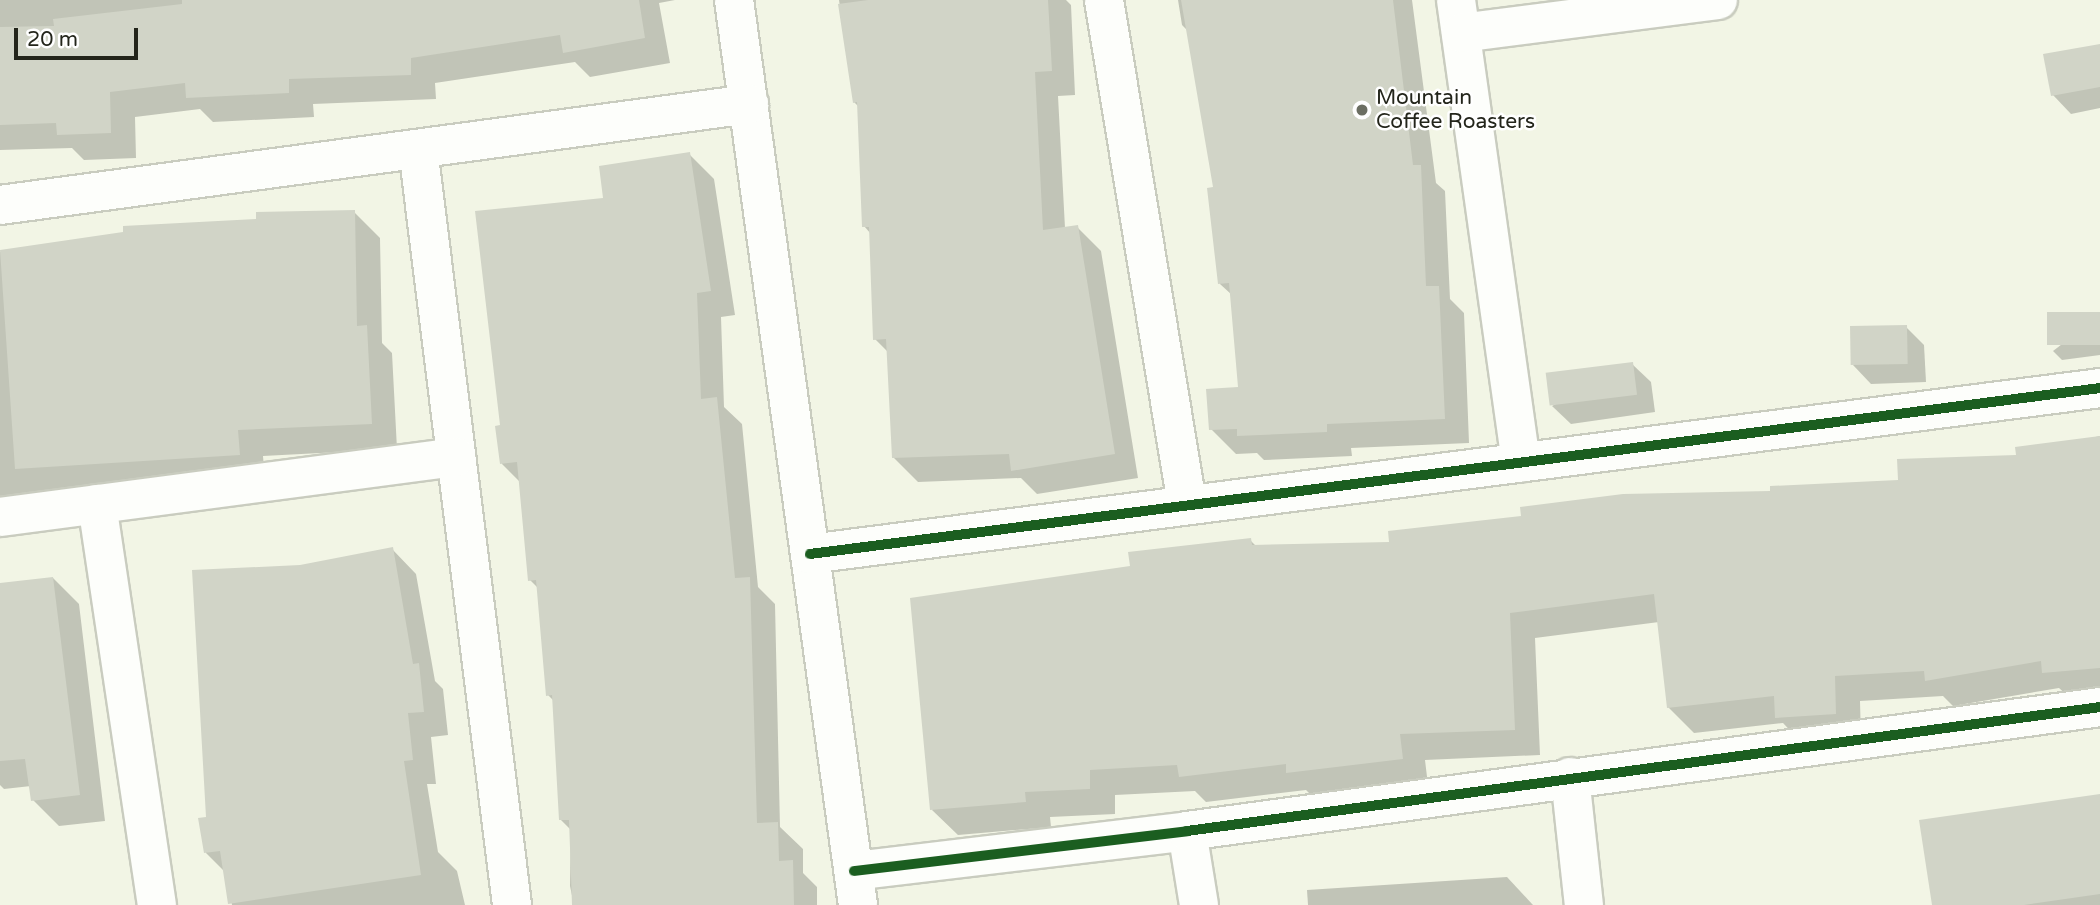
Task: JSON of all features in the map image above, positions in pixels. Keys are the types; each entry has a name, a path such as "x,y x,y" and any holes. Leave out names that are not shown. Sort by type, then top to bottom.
{"street":[{"path":"734,0 856,888 1187,831 2100,707"},
{"path":"1104,0 1187,504"},
{"path":"1521,462 1458,17 1718,0"},
{"path":"0,205 749,104"},
{"path":"418,149 512,905"},
{"path":"810,554 2100,388"},
{"path":"0,517 456,457"},
{"path":"97,504 157,905"},
{"path":"1570,777 1584,905"},
{"path":"1187,831 1199,905"}],"building":[{"path":"182,0 639,0 645,38 563,53 560,35 411,58 411,75 289,79 289,93 186,98 185,83 110,92 111,133 57,135 56,123 0,125 0,27 54,26 53,19 182,4"},
{"path":"868,0 1048,0 1052,71 1035,72 1043,230 1078,225 1115,454 1011,471 1009,454 892,458 886,339 873,340 869,227 862,227 857,102 853,103 838,4"},
{"path":"1181,0 1393,0 1413,165 1421,165 1426,286 1439,286 1445,419 1327,424 1327,432 1237,436 1237,429 1209,430 1206,389 1238,387 1229,283 1218,284 1207,188 1213,187"},
{"path":"2100,44 2100,87 2051,96 2043,54"},
{"path":"690,152 711,291 697,293 701,399 717,397 735,578 750,577 757,823 778,822 779,861 793,860 794,905 572,905 569,820 559,820 552,695 546,696 536,580 528,581 517,462 500,464 495,426 500,425 475,211 603,198 599,166"},
{"path":"355,210 357,326 367,325 372,424 238,430 240,455 15,469 0,250 123,232 123,226 256,219 256,212"},
{"path":"2047,312 2100,312 2100,345 2047,345"},
{"path":"1907,325 1908,364 1851,365 1850,326"},
{"path":"1633,362 1637,395 1550,405 1546,373"},
{"path":"2100,436 2100,668 2042,673 2041,661 1925,681 1924,671 1835,676 1836,714 1775,718 1774,696 1667,708 1654,594 1510,613 1515,730 1400,734 1403,759 1286,773 1286,764 1179,777 1177,765 1090,770 1090,789 1025,792 1026,802 930,810 910,598 1130,566 1128,552 1251,538 1252,545 1389,542 1388,531 1521,516 1520,507 1623,494 1770,491 1770,486 1898,480 1897,459 2016,455 2015,447"},
{"path":"393,547 413,664 419,663 424,712 408,713 413,760 404,761 421,875 228,904 220,851 204,853 198,818 206,817 192,570 300,565"},
{"path":"53,577 80,795 31,801 25,759 0,761 0,583"},
{"path":"2100,794 2100,894 2024,905 1932,905 1919,820"}],"cycle path":[{"path":"810,554 2100,388"},
{"path":"854,871 1187,831 2100,707"}],"place":[{"name":"Mountain Coffee Roasters","path":"1362,110"}]}
